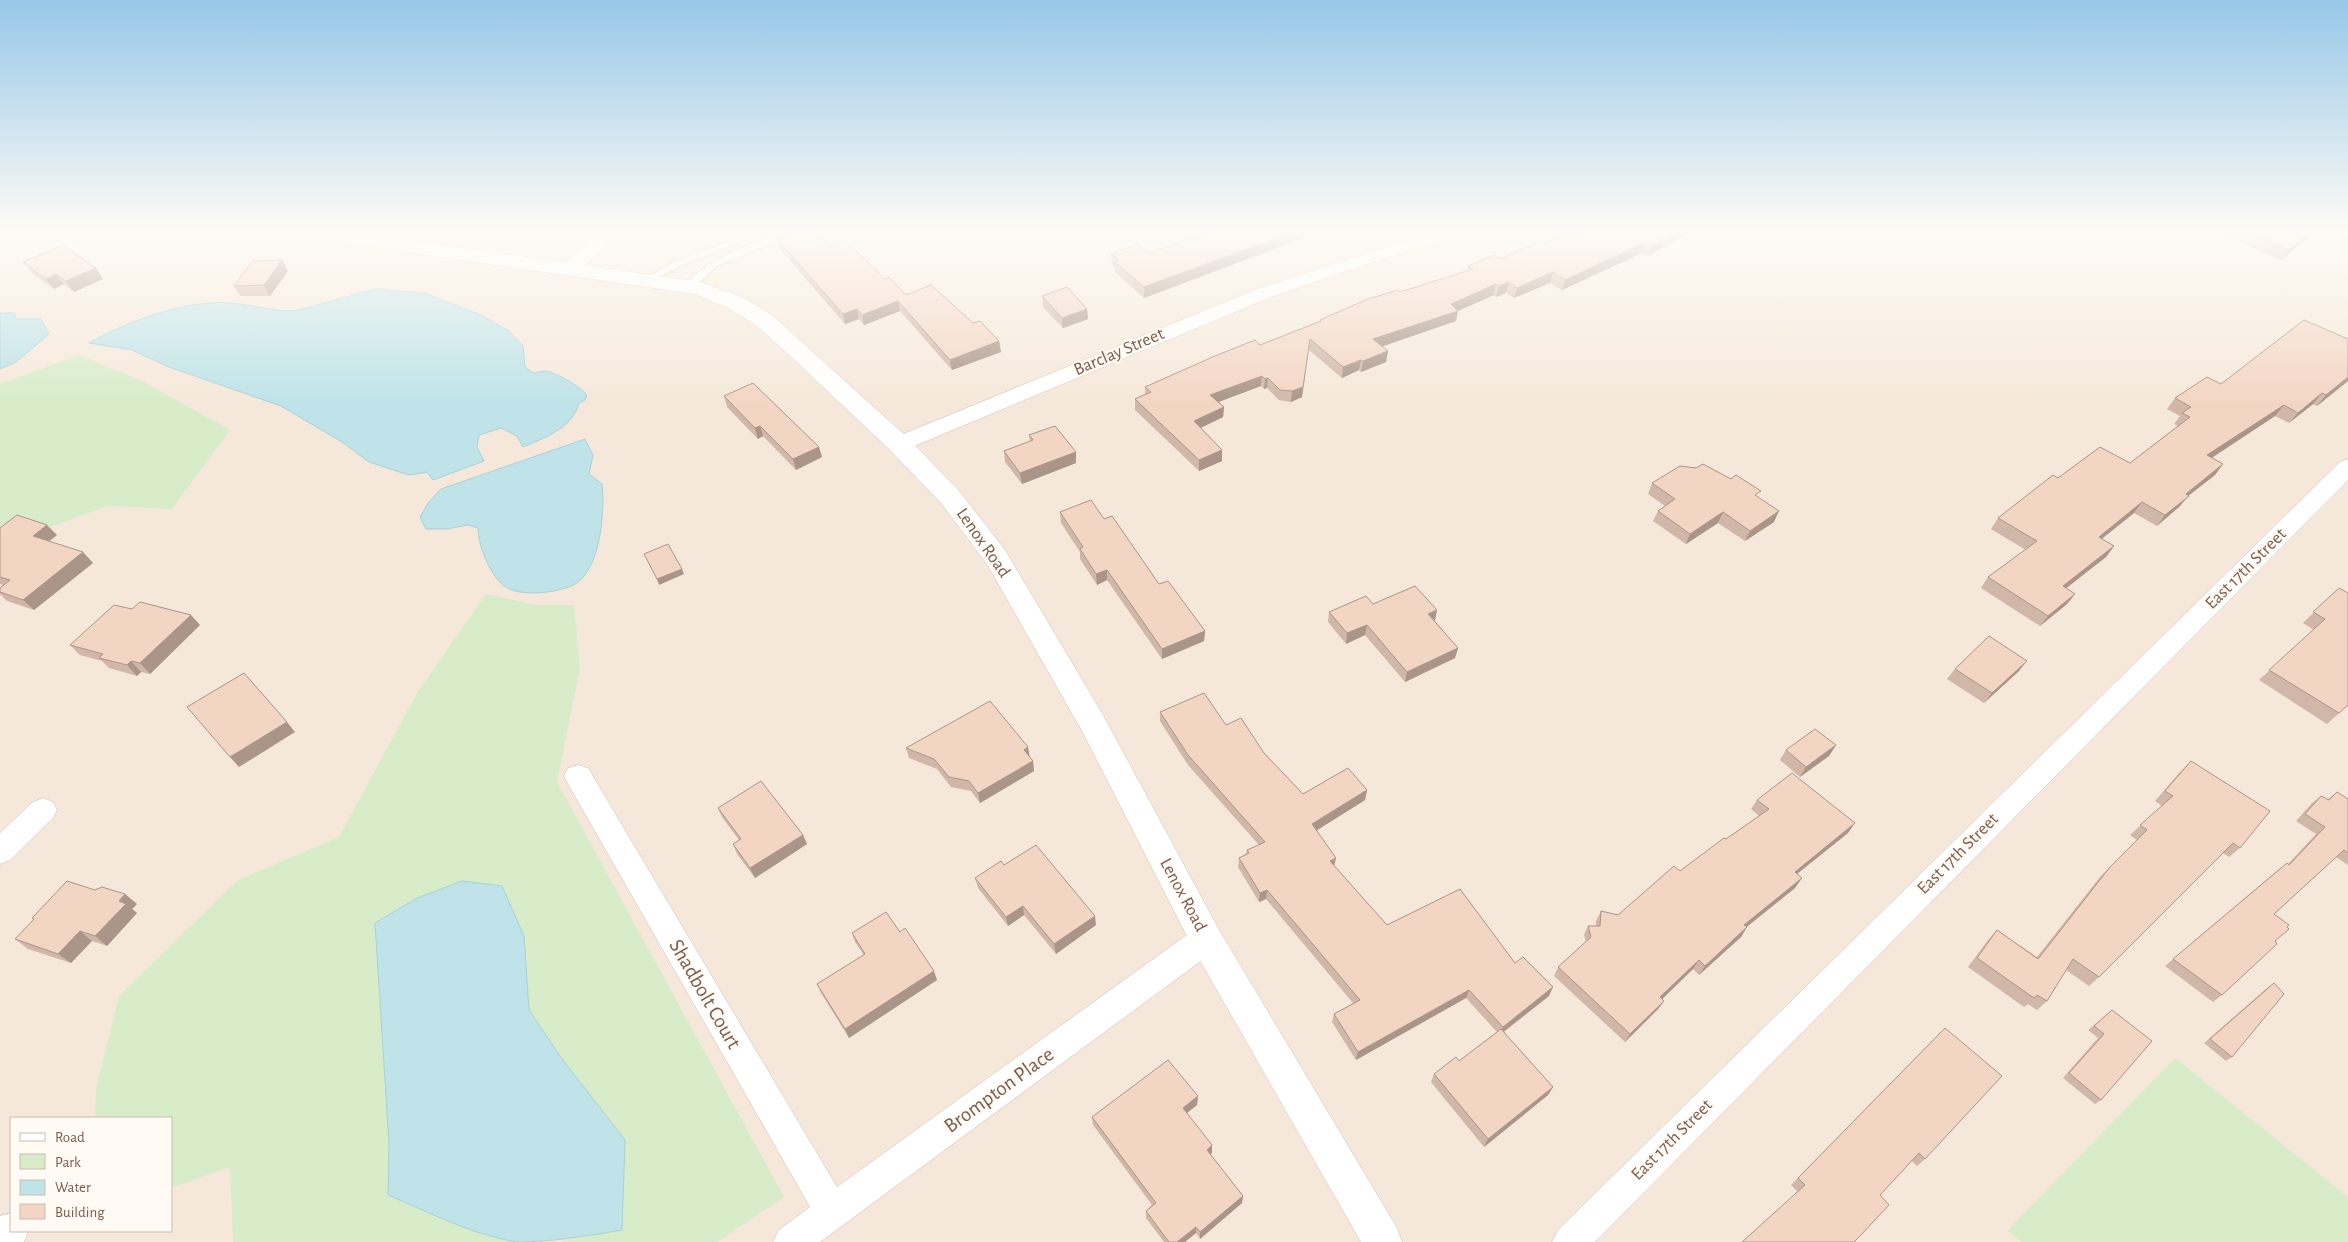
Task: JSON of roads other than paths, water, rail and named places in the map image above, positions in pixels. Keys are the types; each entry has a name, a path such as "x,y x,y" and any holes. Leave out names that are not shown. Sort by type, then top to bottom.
{"street":[{"name":"Lenox Road","path":"702,289 736,303 764,320 899,444 950,497 996,557 1093,723 1206,938 1383,1242"},
{"name":"Barclay Street","path":"899,444 1276,289"},
{"name":"East 17th Street","path":"1570,1242 2348,467"},
{"name":"Shadbolt Court","path":"578,776 832,1212"},
{"path":"0,851 43,810"},
{"name":"Brompton Place","path":"791,1242 1206,938"}],"water":[{"path":"376,289 424,293 481,315 509,331 523,346 525,367 533,373 545,371 568,380 587,395 585,400 579,403 576,412 564,426 548,436 523,447 517,436 501,428 479,435 477,447 484,461 433,480 427,472 409,475 369,462 342,442 281,406 169,367 132,350 89,343 147,317 193,305 218,302 286,311 299,310"},
{"path":"0,313 15,313 16,319 41,319 49,334 16,362 0,369"},
{"path":"585,439 593,455 589,474 602,484 602,522 592,563 586,574 571,586 541,593 511,590 504,586 494,575 480,543 478,528 468,525 447,529 426,529 420,517 428,503 441,489"},
{"path":"462,881 502,886 524,936 529,1010 562,1059 625,1140 622,1230 556,1240 517,1242 467,1229 388,1195 389,1143 375,923 417,898"}]}
